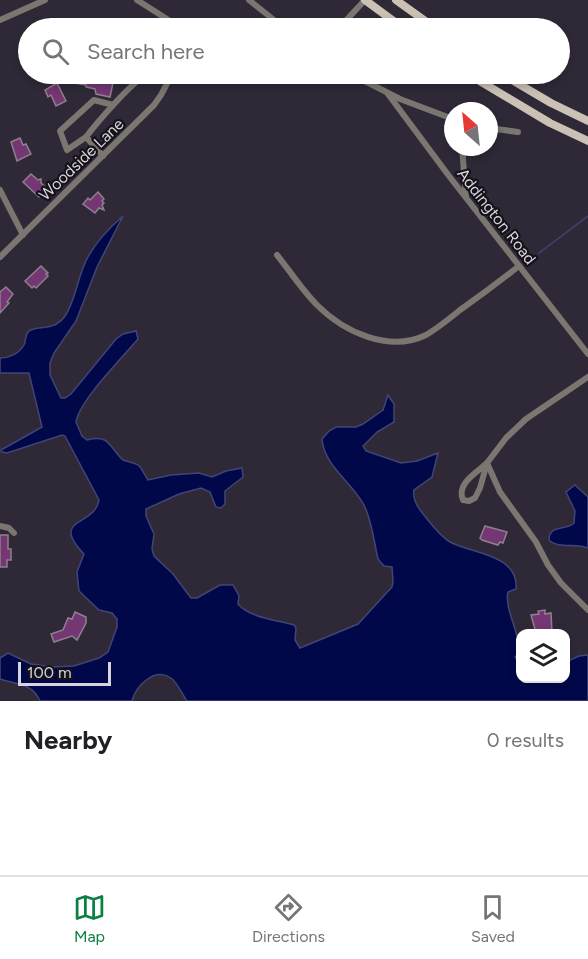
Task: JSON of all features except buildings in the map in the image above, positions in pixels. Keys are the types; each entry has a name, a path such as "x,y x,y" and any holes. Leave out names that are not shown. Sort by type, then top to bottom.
{"main road":[{"path":"365,0 389,18"},
{"path":"396,0 421,18"},
{"path":"485,84 550,123 588,141"},
{"path":"519,84 588,121"}],"street":[{"path":"0,20 45,0"},
{"path":"137,0 165,18"},
{"path":"249,0 272,18"},
{"path":"348,18 365,0"},
{"path":"113,105 94,100 60,131 67,150 86,136 113,105 137,84"},
{"name":"Woodside Lane","path":"0,257 154,105 166,84"},
{"path":"370,84 388,94 444,116"},
{"name":"Addington Road","path":"388,94 466,199 588,354"},
{"path":"498,129 518,132"},
{"path":"86,136 103,156"},
{"path":"463,156 466,199"},
{"path":"0,190 23,235"},
{"path":"277,255 312,300 327,315 350,330 392,342 416,339 434,330 519,266"},
{"path":"487,463 475,498 469,501 463,500 460,493 464,485 487,463 506,438 526,419 588,377"},
{"path":"487,463 500,492 536,542 548,566 561,583 588,610"},
{"path":"0,526 9,528 14,533"}],"shaded area":[{"path":"123,216 97,267 76,321 54,353 50,363 50,375 61,398 65,398 71,394 116,339 123,334 136,331 138,339 93,391 79,413 76,422 82,436 87,440 105,440 123,460 138,466 148,480 171,475 199,473 212,477 242,468 243,477 225,491 225,504 221,508 216,507 210,492 201,488 179,494 146,509 146,516 154,534 152,549 154,556 173,574 191,598 197,598 220,585 233,585 239,596 238,604 243,609 294,625 295,640 300,648 358,624 392,587 392,567 384,566 378,559 367,511 359,497 333,466 324,449 322,439 336,427 356,427 363,424 383,410 388,395 394,404 394,422 377,432 363,446 366,451 401,463 417,461 438,453 432,477 414,490 415,500 430,522 446,539 502,562 515,577 516,589 508,592 507,600 516,634 516,683 570,683 570,660 588,655 588,701 187,701 171,678 158,675 152,676 142,684 132,701 40,701 33,690 28,687 0,679 0,658 8,653 31,664 53,667 74,666 99,658 108,652 117,627 117,619 112,613 99,610 79,591 77,572 84,554 74,542 71,534 72,528 96,509 99,500 65,436 62,435 7,453 1,450 42,427 29,373 0,373 0,358 17,353 24,345 27,334 31,330 55,325 65,316 90,253 105,233"},
{"path":"575,485 588,497 588,548 557,544 549,540 552,532 574,523 575,511 566,492"}],"waterway":[{"path":"539,253 588,216"}]}
